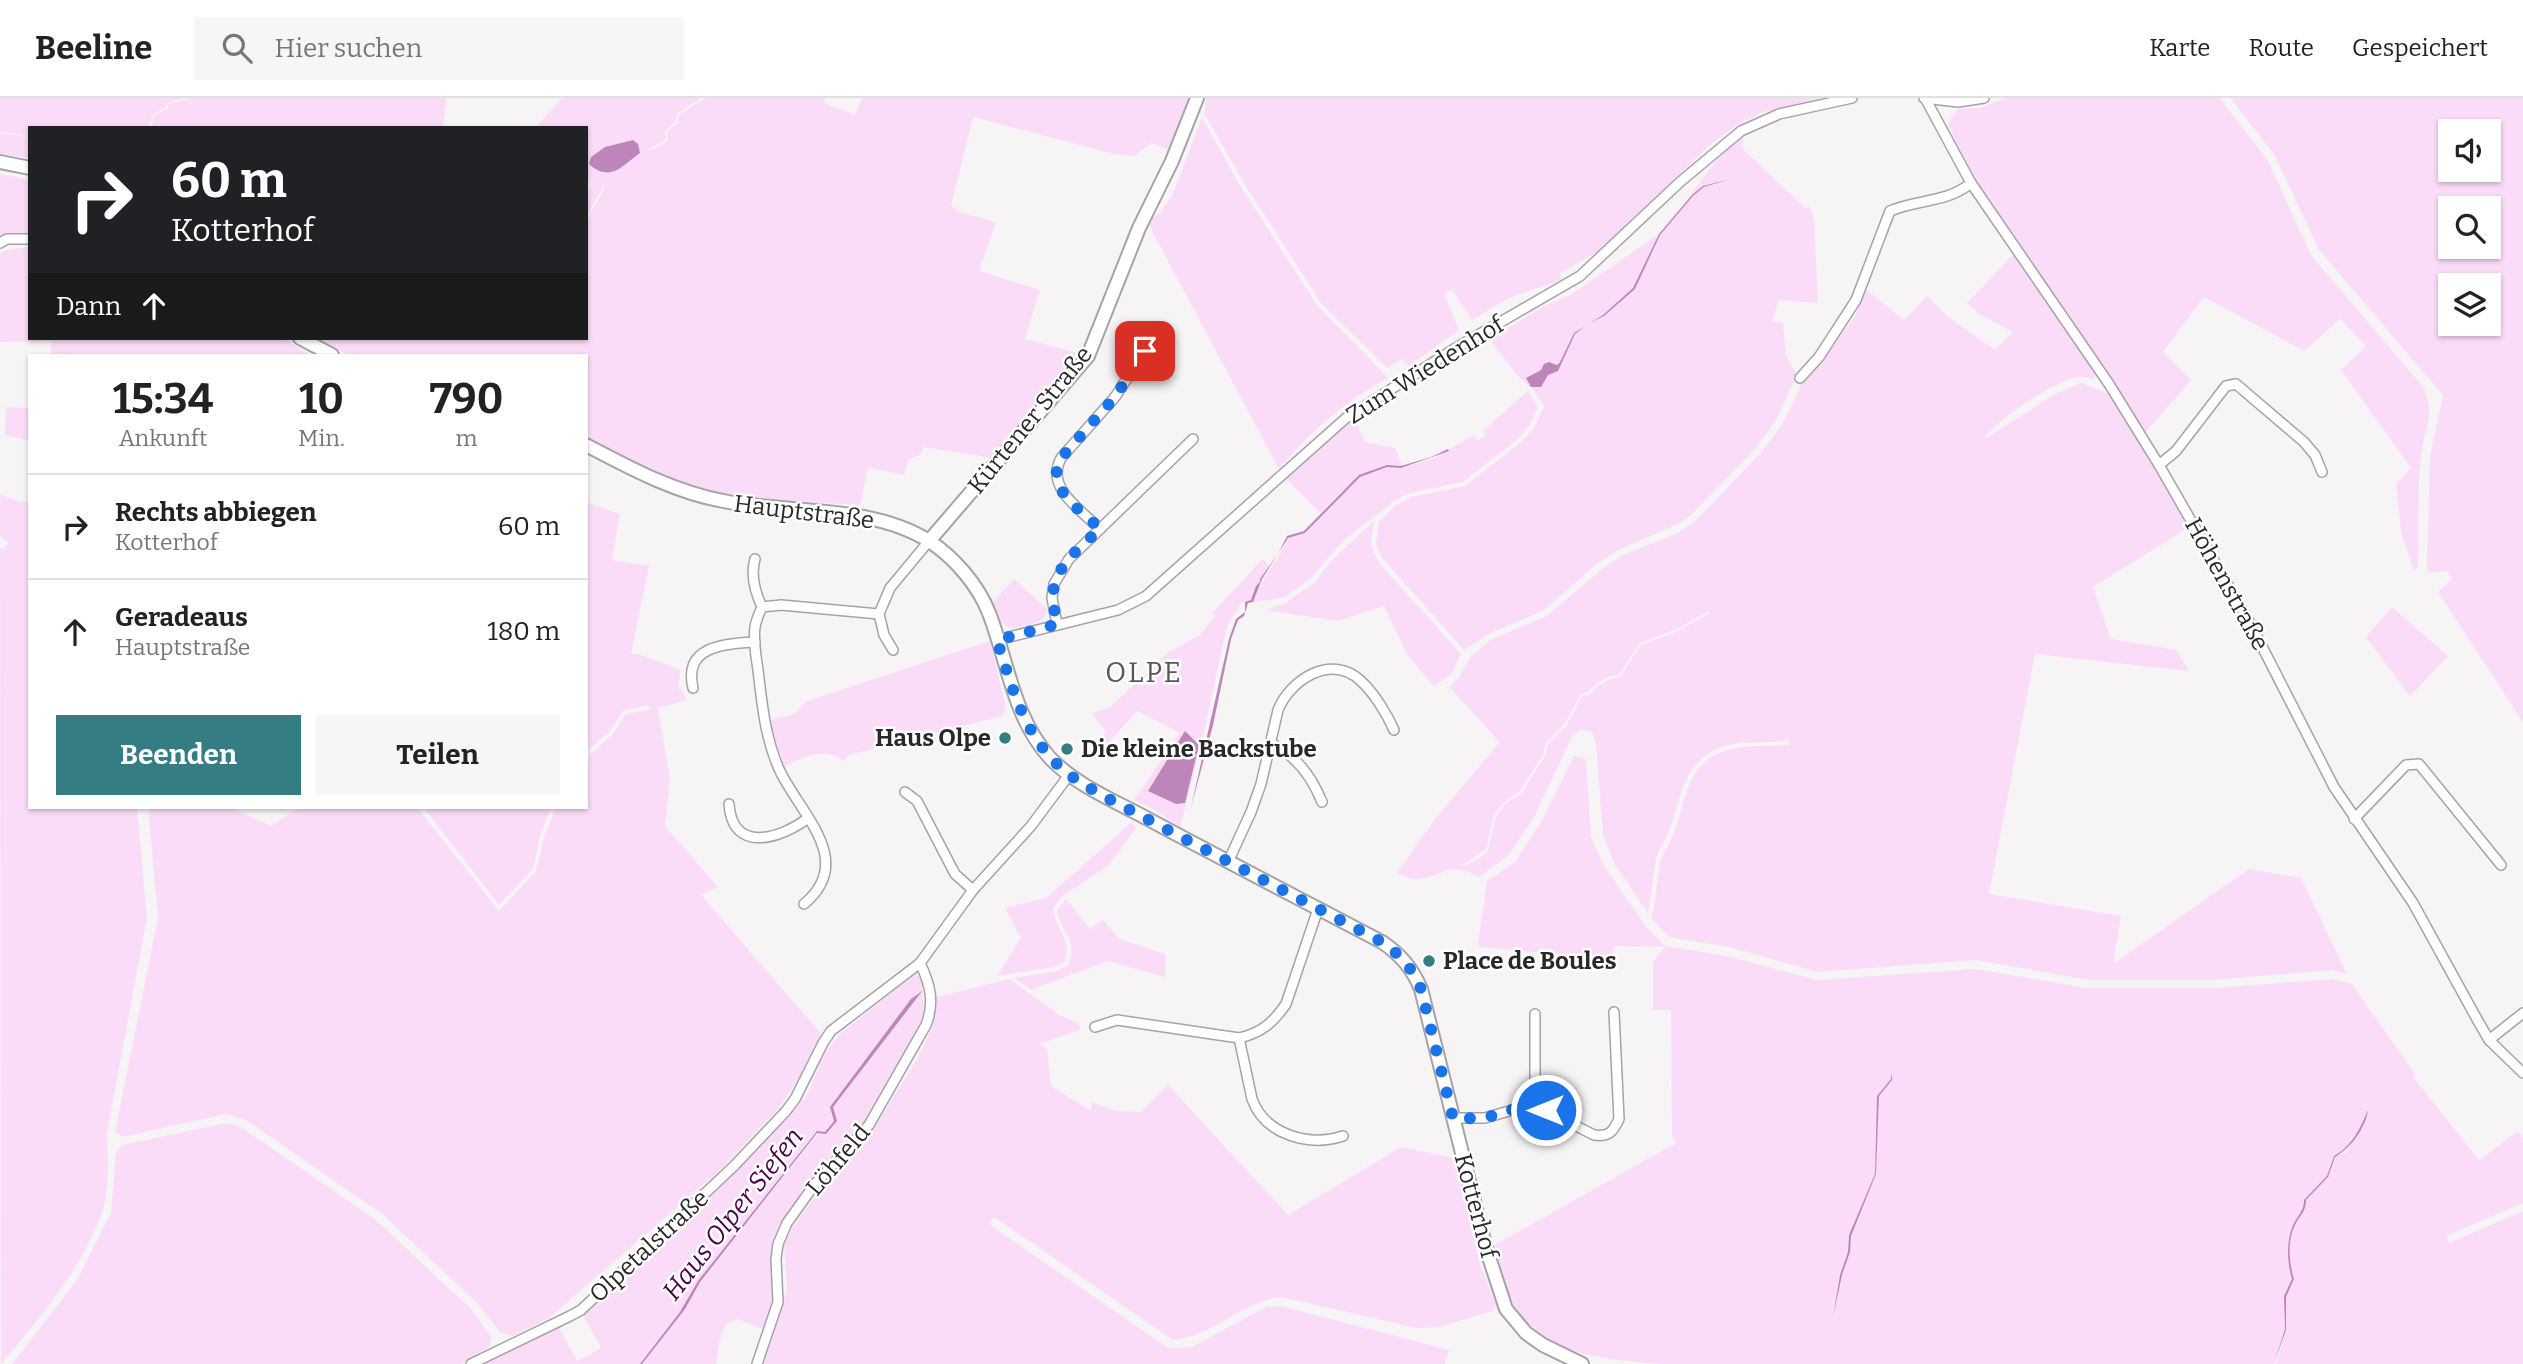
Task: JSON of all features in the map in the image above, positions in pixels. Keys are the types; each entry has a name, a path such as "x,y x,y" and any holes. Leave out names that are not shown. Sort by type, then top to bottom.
{"street":[{"name":"Kürtener Straße","path":"929,541 1088,356 1139,228 1185,133 1197,98"},
{"name":"Zum Wiedenhof","path":"997,640 1118,610 1146,596 1346,418 1454,349 1580,276 1680,182 1741,131 1779,114 1853,98"},
{"path":"1925,98 1958,102 1984,98"},
{"name":"Höhenstraße","path":"1925,98 1971,183 2109,384 2159,465 2251,625 2334,787 2426,925 2489,1040 2523,1073"},
{"path":"0,162 28,168"},
{"path":"1800,378 1819,357 1852,308 1890,211 1916,202 1945,198 1959,193 1971,183"},
{"path":"0,243 7,239 28,239"},
{"path":"304,340 330,354"},
{"path":"1100,529 1062,492 1057,484 1056,467 1115,397 1145,351"},
{"path":"2159,465 2176,452 2227,386 2235,384 2304,442 2315,455 2322,472"},
{"path":"1058,624 1052,598 1054,584 1069,559 1193,439"},
{"name":"Hauptstraße","path":"588,447 681,491 700,497 870,518 899,526 929,541 956,564 977,590 989,611 1012,689 1027,724 1042,748 1069,775 1103,796 1318,909"},
{"path":"893,650 884,635 879,614 890,588 929,541"},
{"path":"755,559 753,577 762,607 754,629 769,742 780,770 823,844 826,863 823,882 818,892 804,904"},
{"path":"762,607 781,605 879,614"},
{"path":"693,688 690,674 701,655 719,646 755,642"},
{"path":"1228,862 1251,812 1278,710 1289,689 1307,675 1331,670 1342,671 1361,680 1390,720 1394,730"},
{"path":"1271,743 1294,758 1317,790 1322,802"},
{"path":"2354,819 2406,765 2419,764 2501,865"},
{"name":"Olpetalstraße","path":"471,1364 581,1310 702,1197 786,1111 831,1031 920,963 973,890 1031,826 1069,775"},
{"path":"905,792 917,801 955,874 973,890"},
{"path":"729,804 734,826 743,834 754,837 772,838 808,818"},
{"path":"1095,1027 1117,1020 1239,1038 1265,1029 1286,1004 1318,909"},
{"name":"Kotterhof","path":"1318,909 1382,942 1399,954 1415,975 1426,1009 1485,1245 1506,1309 1526,1333 1555,1352 1582,1364"},
{"name":"Löhfeld","path":"757,1364 778,1302 776,1259 778,1244 787,1223 815,1184 869,1125 932,1011 929,981 920,963"},
{"path":"1453,1118 1485,1118 1535,1105 1594,1135 1605,1136 1614,1131 1619,1119 1614,1012"},
{"path":"1535,1013 1535,1105"},
{"path":"2489,1040 2523,1013"},
{"path":"1239,1038 1252,1099 1268,1124 1291,1135 1311,1140 1329,1141 1343,1136"}],"shaded area":[{"path":"0,98 185,98 167,103 166,107 153,114 150,126 28,126 28,136 0,132"},
{"path":"191,98 446,98 443,126 151,126 154,115 168,108 168,104"},
{"path":"562,98 701,98 678,113 675,122 665,131 666,139 646,151 659,147 668,140 667,132 677,123 680,114 705,98 826,98 824,103 855,115 862,98 1190,98 1171,151 1151,143 1134,156 1114,154 973,117 951,205 959,212 996,222 979,271 1040,290 1025,339 1081,354 1075,367 992,458 923,447 921,454 908,460 904,475 868,468 860,505 772,500 702,492 677,483 588,439 588,354 347,354 317,340 588,340 588,218 606,181 588,214 591,176 588,183 588,126 537,126"},
{"path":"1206,98 1820,98 1761,113 1734,127 1710,145 1597,252 1560,273 1561,280 1509,298 1472,320 1452,290 1444,293 1459,330 1409,366 1402,359 1387,368 1321,303 1242,180 1204,113"},
{"path":"2005,98 2219,98 2267,159 2311,255 2423,387 2429,414 2421,457 2418,567 2414,571 2401,532 2396,484 2411,468 2341,370 2366,346 2340,319 2304,351 2204,297 2163,352 2191,380 2145,433 1997,214 1971,173 1948,125 1957,109 1980,108"},
{"path":"2230,98 2523,98 2523,722 2438,592 2452,579 2447,571 2429,573 2427,567 2430,457 2443,395 2319,250 2274,154"},
{"path":"1202,117 1238,182 1317,305 1388,378 1329,418 1279,469 1149,221 1161,212 1173,194"},
{"path":"0,133 28,137 28,158 0,154"},
{"path":"1743,137 1743,149 1805,208 1810,207 1814,218 1818,303 1779,300 1772,321 1783,323 1786,356 1797,375 1777,419 1755,449 1690,516 1678,524 1620,549 1598,563 1544,610 1489,634 1464,650 1383,559 1376,545 1379,522 1395,506 1411,497 1465,486 1521,442 1534,428 1544,406 1492,343 1494,336 1546,305 1572,294 1659,234 1633,288 1591,323 1604,316 1635,289 1660,235 1693,196 1681,208 1718,158","holes":["1586,326 1575,334 1558,371 1548,375 1541,387 1530,375 1560,362 1574,333"]},
{"path":"633,140 638,144 640,153 616,170 603,172 589,164 591,157 605,147"},
{"path":"0,174 28,180 28,235 7,235 0,238"},
{"path":"1731,179 1704,187 1693,196 1660,235 1635,289 1604,316 1591,323 1633,288 1659,234 1692,195 1703,186"},
{"path":"28,247 28,340 286,340 308,354 50,354 51,341 0,342 0,253"},
{"path":"2014,254 2096,375 2093,379 2079,377 2067,380 2040,394 2000,422 1983,440 2055,394 2081,383 2107,393 2191,526 2093,587 2111,639 2176,650 2189,671 2035,654 1989,894 2121,916 2113,964 2249,869 2301,878 2347,974 2333,970 2212,980 2088,980 1976,960 1818,972 1729,947 1669,937 1651,918 1659,866 1697,770 1724,751 1742,747 1790,745 1788,740 1728,745 1698,762 1685,783 1669,831 1657,856 1648,913 1614,863 1603,834 1596,744 1592,732 1581,729 1572,737 1534,817 1509,855 1479,877 1453,869 1419,879 1397,873 1435,819 1500,742 1449,687 1458,679 1470,657 1492,639 1547,616 1602,569 1623,555 1678,533 1695,521 1761,453 1783,423 1804,379 1823,361 1856,314 1865,289 1904,320 1927,296 1948,317 1995,350 2013,332 1979,314 1967,303","holes":["1709,611 1710,613 1676,632 1641,645 1620,677 1607,681 1589,695 1582,696 1567,725 1548,744 1545,756 1522,793 1505,804 1496,816 1488,850 1463,867 1486,849 1494,815 1504,802 1520,791 1543,755 1546,743 1565,723 1581,694 1588,692 1602,680 1619,675 1640,643 1675,630"]},
{"path":"1586,326 1575,334 1558,371 1548,375 1541,387 1531,387 1526,378 1541,370 1544,364 1549,362 1557,365 1574,333"},
{"path":"1528,391 1538,407 1530,425 1518,439 1463,482 1410,493 1393,502 1344,540 1310,579 1283,598 1248,603 1253,602 1288,538 1305,533 1360,477 1387,467 1401,468 1432,459 1474,435 1477,440 1485,437 1483,431"},
{"path":"6,407 28,408 28,441 5,435"},
{"path":"1355,418 1365,442 1395,448 1402,466 1366,474 1347,487 1320,513 1286,479"},
{"path":"1448,449 1449,451 1401,468 1387,467 1360,477 1305,533 1288,538 1279,553 1287,536 1304,531 1359,475 1387,465 1401,466"},
{"path":"0,495 28,502 28,809 137,809 147,918 107,1133 105,1204 93,1234 71,1274 45,1311 1,1364 0,547 3,550 8,543 0,536"},
{"path":"588,503 620,514 612,560 649,566 631,654 638,654 681,670 678,689 681,689 687,700 658,708 670,778 665,826 718,887 701,895 823,1036 813,1047 801,1074 780,1107 720,1170 549,1318 513,1336 501,1333 476,1302 382,1214 246,1120 226,1114 122,1137 115,1132 158,918 148,809 233,809 271,826 297,809 419,809 499,911 536,871 545,834 555,809 588,809 588,756 612,735 626,714 651,709 647,705 623,711 609,732 588,750"},
{"path":"1374,521 1371,545 1379,563 1461,654 1452,673 1434,687 1407,654 1384,606 1338,621 1265,610 1285,603 1314,583 1330,562"},
{"path":"1277,556 1262,579 1253,602 1248,603 1244,616 1238,620 1231,639 1213,725 1191,807 1229,639 1236,619 1245,612 1245,602 1251,600 1260,579"},
{"path":"1263,559 1269,566 1251,601 1241,603 1227,626 1180,827 1134,800 1180,733 1137,711 1107,744 1102,737 1106,732 1092,713 1109,708 1169,652 1200,635 1215,616 1213,612"},
{"path":"1014,579 1048,610 1038,622 1011,629 1000,622 992,603"},
{"path":"2392,607 2448,656 2410,696 2366,637"},
{"path":"990,641 1006,708 1002,716 849,755 843,761 836,756 821,753 783,767 767,721 794,714 807,701"},
{"path":"1185,731 1199,745 1185,803 1176,804 1148,791"},
{"path":"1574,756 1586,759 1591,837 1605,867 1646,927 1665,946 1727,956 1817,980 1976,969 2087,988 2213,988 2333,979 2352,984 2415,1074 2413,1077 2479,1160 2518,1131 2523,1138 2523,1203 2446,1236 2449,1243 2523,1211 2523,1364 2276,1364 2286,1330 2286,1297 2294,1279 2290,1252 2292,1231 2304,1211 2305,1200 2328,1177 2335,1157 2346,1152 2359,1130 2345,1150 2334,1156 2327,1176 2304,1200 2302,1210 2293,1225 2288,1252 2292,1279 2284,1296 2285,1329 2274,1364 1662,1364 1594,1356 1553,1342 1535,1330 1520,1314 1508,1293 1493,1246 1676,1143 1672,1136 1671,1010 1653,1010 1653,963 1664,947 1614,946 1613,959 1480,947 1478,943 1487,881 1515,862 1541,822","holes":["1892,1074 1892,1080 1879,1096 1876,1174 1851,1236 1850,1252 1833,1317 1840,1275 1848,1252 1849,1235 1875,1174 1877,1096"]},
{"path":"425,809 551,809 541,833 533,869 499,905"},
{"path":"1132,822 1136,828 1109,865 1060,898 1053,909 1066,942 1065,962 1055,967 997,976 1021,938 1005,908 1046,898"},
{"path":"1066,899 1090,929 1103,920 1120,939 1165,954 1165,977 1108,961 1031,990 1014,978 1056,971 1068,965 1071,956 1070,943 1057,911"},
{"path":"914,975 922,977 923,990 917,992 830,1107 834,1120 825,1132 816,1131 698,1281 680,1312 640,1364 482,1364 559,1327 577,1361 601,1348 582,1313 767,1140 807,1095 824,1054 840,1034"},
{"path":"1010,979 1058,1014 1079,1024 1080,1030 1039,1044 1047,1049 1051,1086 1091,1111 1092,1102 1116,1111 1141,1112 1168,1085 1288,1215 1401,1147 1455,1158 1480,1264 1496,1305 1492,1311 1439,1327 1417,1328 1281,1297 1253,1305 1202,1332 1173,1340 994,1217 989,1224 1168,1348 1192,1347 1266,1307 1281,1306 1449,1350 1445,1364 764,1364 787,1289 784,1246 792,1228 839,1165 875,1127 917,1059 933,1026 937,997"},
{"path":"923,990 833,1107 837,1121 826,1134 817,1133 700,1282 685,1309 640,1364 680,1312 698,1281 817,1131 825,1132 834,1121 830,1107 911,999"},
{"path":"923,992 924,1013 917,1031 879,1099 866,1119 811,1181 779,1225 772,1244 772,1300 763,1329 737,1319 725,1325 716,1364 642,1364 685,1309 700,1282 818,1133 826,1134 836,1121 832,1107 912,1001"},
{"path":"1892,1073 1892,1080 1879,1096 1876,1174 1851,1236 1850,1252 1833,1317 1840,1275 1848,1252 1849,1235 1875,1174 1877,1096 1891,1079"},
{"path":"2368,1110 2357,1136 2347,1148 2335,1157 2328,1177 2306,1200 2304,1211 2292,1231 2290,1252 2294,1279 2286,1297 2286,1330 2274,1364 2285,1329 2284,1296 2292,1279 2288,1252 2293,1225 2302,1210 2304,1200 2327,1176 2334,1156 2351,1142"},
{"path":"226,1123 241,1127 376,1220 470,1308 492,1337 489,1347 460,1364 12,1364 77,1280 111,1213 116,1153 122,1145"}],"place":[{"name":"Haus Olpe","path":"1005,738"},
{"name":"Die kleine Backstube","path":"1067,749"},
{"name":"Place de Boules","path":"1429,961"}],"district":[{"name":"OLPE","path":"1144,672"}],"route":[{"path":"1145,351 1115,397 1056,467 1057,484 1062,492 1100,529 1059,572 1052,598 1058,624 997,640 1015,697 1033,736 1069,775 1103,796 1382,942 1399,954 1415,975 1421,989 1453,1118 1485,1118 1535,1105 1546,1110"}],"water label":[{"name":"Haus Olper Siefen","path":"733,1214"}]}
